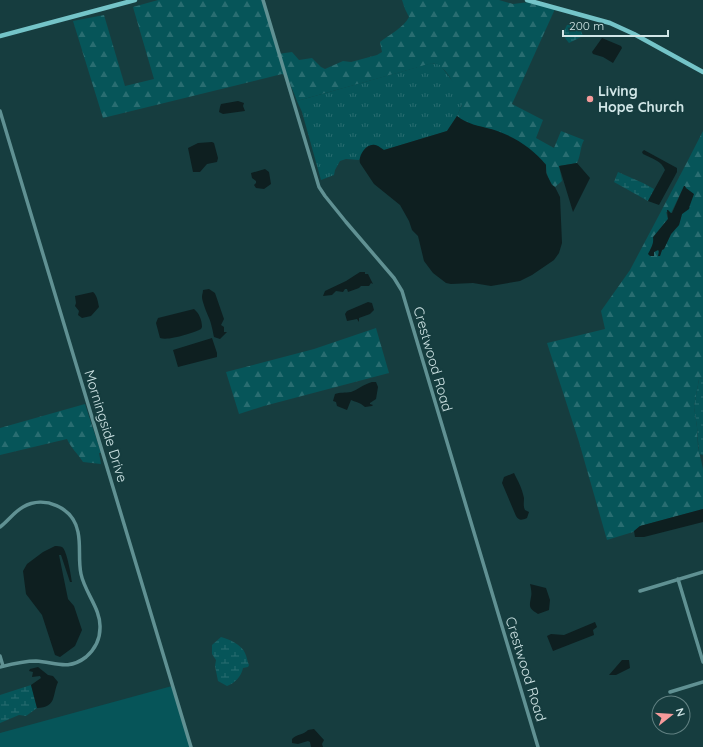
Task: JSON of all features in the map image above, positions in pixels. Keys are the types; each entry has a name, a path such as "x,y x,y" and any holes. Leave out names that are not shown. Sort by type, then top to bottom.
{"main road":[{"path":"0,36 135,0"},
{"path":"526,0 610,23 634,34 703,72"}],"street":[{"name":"Crestwood Road","path":"263,0 319,187 346,222 394,278 402,291 538,747"},
{"name":"Morningside Drive","path":"0,111 191,747"},
{"path":"0,527 20,508 33,503 49,503 58,506 66,512 73,519 77,529 81,574 86,590 98,615 100,627 98,639 93,649 86,657 74,664 60,666 42,662 27,661 1,667 0,656"},
{"path":"640,591 703,572"},
{"path":"678,580 703,662"},
{"path":"670,692 703,682"}],"green space":[{"path":"158,0 263,0 278,54 292,52 299,60 312,58 325,69 343,61 351,62 377,55 382,52 380,42 407,21 409,17 402,0 499,0 513,4 529,2 555,9 512,104 543,120 536,138 554,148 561,131 584,140 577,163 559,166 562,181 555,187 548,177 546,164 493,130 469,124 457,116 462,105 455,86 444,70 433,63 297,101 287,76 282,74 103,118 73,21 104,15 125,86 154,79 133,7"},
{"path":"574,24 580,28 583,36 569,43 565,38 564,31 567,25"},
{"path":"432,63 440,65 454,83 464,100 457,116 447,131 384,150 375,145 365,149 359,160 346,159 340,161 334,175 321,180 302,112 297,101"},
{"path":"703,131 703,378 699,379 694,407 698,447 703,469 703,509 640,526 633,532 607,540 579,442 547,343 605,329 601,311 630,270","holes":["684,186 687,210 682,214 679,225 671,234 660,256 658,250 654,252 650,250 662,226 668,219 666,212 671,213"]},
{"path":"618,172 654,189 648,201 614,182"},
{"path":"376,328 389,373 239,414 226,372 314,349"},
{"path":"703,378 703,455 699,454 694,407 699,379"},
{"path":"85,404 101,453 99,453 101,464 83,462 67,439 0,455 0,428"},
{"path":"221,637 241,647 245,653 249,665 248,667 243,668 239,677 233,683 227,686 218,681 215,666 216,660 212,654 212,645"},
{"path":"31,685 37,708 26,716 19,715 0,723 0,695"},
{"path":"172,686 191,747 0,747 0,733"}],"shaded area":[{"path":"602,38 621,46 622,48 613,63 603,57 593,54 592,52"},
{"path":"238,101 244,103 243,106 245,111 223,114 219,112 221,104"},
{"path":"457,116 469,123 507,135 522,143 535,153 546,165 546,173 560,197 562,243 559,253 554,260 532,275 520,281 491,286 473,283 446,283 433,273 424,261 418,236 412,230 400,205 374,184 360,163 361,154 369,146 376,145 384,150 447,131"},
{"path":"198,143 214,143 218,158 217,162 207,164 200,172 193,172 188,148"},
{"path":"644,150 677,168 677,172 659,205 648,201 665,170 659,162 643,154 642,152"},
{"path":"577,163 590,178 573,212 559,166"},
{"path":"265,169 269,172 271,184 264,189 256,188 254,185 256,181 252,178 251,173"},
{"path":"684,186 694,194 689,209 682,214 679,225 671,234 660,256 658,256 658,250 654,252 654,256 650,256 648,254 653,244 653,237 668,219 667,210 672,213"},
{"path":"360,272 365,272 365,274 368,274 373,284 371,283 369,286 361,286 348,292 347,289 345,289 343,292 336,291 332,295 323,296 325,291 346,281"},
{"path":"209,289 215,293 224,319 221,325 224,327 224,332 227,332 220,339 214,337 202,299 203,290"},
{"path":"93,292 99,307 91,316 82,318 78,315 79,311 75,306 75,296"},
{"path":"368,302 372,303 374,310 370,314 359,318 359,322 357,319 347,321 345,314 347,311"},
{"path":"194,309 201,319 201,329 175,338 160,338 156,323 158,318"},
{"path":"212,338 217,357 178,367 173,350"},
{"path":"372,382 376,382 378,387 376,399 370,403 373,405 372,406 365,407 351,400 347,410 337,406 336,402 333,401 335,394 351,392"},
{"path":"514,473 523,494 524,508 529,512 527,518 522,520 518,519 516,516 502,483 504,477"},
{"path":"703,509 703,522 644,537 635,537 634,531 640,526"},
{"path":"55,546 62,547 66,553 72,582 70,582 61,555 59,555 68,599 74,606 82,630 75,646 60,657 55,655 42,615 26,594 23,571 27,564 43,552"},
{"path":"530,584 546,588 550,600 549,610 538,614 531,609"},
{"path":"595,622 597,627 593,630 594,635 553,651 547,636 551,634 564,635"},
{"path":"622,660 629,660 630,668 616,675 609,675"},
{"path":"38,667 48,675 53,676 58,682 51,703 37,708 31,685 41,678 40,676 32,677 33,672 29,671 30,669"},
{"path":"314,729 324,740 322,744 323,747 311,747 310,742 308,741 298,744 292,743 292,739 294,737 308,730"}],"place":[{"name":"Living Hope Church","path":"590,99"}]}
